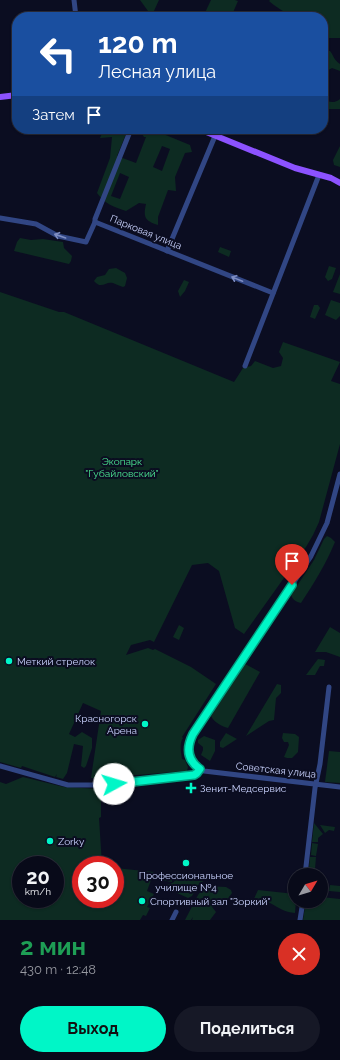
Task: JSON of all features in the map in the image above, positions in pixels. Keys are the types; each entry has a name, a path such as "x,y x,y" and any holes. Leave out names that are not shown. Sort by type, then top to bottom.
{"main road":[{"path":"0,97 12,96"},
{"path":"210,134 295,168 340,183"}],"street":[{"path":"74,0 75,12"},
{"path":"95,222 129,134"},
{"path":"167,251 215,136"},
{"path":"245,366 319,175"},
{"name":"Парковая улица","path":"0,218 36,224 58,236 86,242 95,222 273,294"},
{"path":"0,766 63,784 75,785 114,784 194,775 197,773 200,769 192,762 189,756 188,748 190,740 311,556 327,523 340,474"},
{"path":"306,868 329,687"},
{"name":"Советская улица","path":"200,769 210,772 340,786"},
{"path":"300,920 302,908"},
{"path":"172,920 176,912"}],"green space":[{"path":"140,0 159,0 153,12 148,11"},
{"path":"211,0 238,1 233,12 205,12"},
{"path":"340,0 340,38 328,38 328,12 284,12 269,1"},
{"path":"328,51 330,51 340,64 340,71 332,68 328,70"},
{"path":"340,99 340,109 328,109 328,101 336,102"},
{"path":"102,134 126,134 117,156 136,163 146,137 144,137 142,134 163,134 190,145 192,152 185,153 175,177 176,191 168,190 158,217 158,225 150,222 146,218 146,204 139,203 126,211 107,202 97,193 110,158 112,137 100,138","holes":["162,146 170,149 162,171 153,167","120,173 129,177 120,199 111,196"]},
{"path":"340,146 340,167 334,165 333,160"},
{"path":"20,238 63,242 64,248 72,256 71,261 69,264 14,251"},
{"path":"220,247 231,251 229,257 218,252"},
{"path":"329,266 336,268 332,279 328,281 325,277"},
{"path":"116,268 125,273 127,278 125,286 123,287 113,283 99,285 94,281 97,277 105,275 109,269"},
{"path":"340,274 340,294 333,292"},
{"path":"184,280 189,282 185,291 180,297 178,291"},
{"name":"Экопарк \"Губайловский\"","path":"0,292 59,312 64,312 234,382 243,368 251,366 255,361 273,368 281,366 283,358 279,352 283,342 340,362 331,381 340,384 340,444 319,522 306,547 244,634 235,628 219,571 208,563 192,565 154,642 150,640 131,645 126,655 148,648 153,650 155,649 191,667 216,684 182,737 181,754 182,759 185,760 188,767 187,771 91,778 101,711 83,703 69,734 75,737 82,732 92,738 92,748 84,768 81,766 83,746 74,744 67,773 63,779 56,777 57,774 55,777 22,766 21,768 0,762"},
{"path":"331,300 340,303 340,316 336,320 325,315"},
{"path":"314,305 318,305 320,308 315,319 310,317"},
{"path":"327,536 335,542 320,573 301,603 298,602 291,595 314,560 324,539"},
{"path":"179,625 184,628 179,640 173,637"},
{"path":"330,627 340,633 340,657 326,652 315,652"},
{"path":"318,659 325,660 324,666 320,666 315,675 306,675"},
{"path":"245,664 260,672 228,728 218,724 211,716"},
{"path":"277,684 281,685 281,693 276,698 274,720 269,721 246,736"},
{"path":"226,733 237,739 223,748 220,747 220,742"},
{"path":"283,733 295,734 299,737 298,752 292,758 284,757 289,745 288,742 284,742 282,738"},
{"path":"204,736 215,740 215,751 210,761 201,755 203,747 198,743 198,740"},
{"path":"329,751 340,752 340,783 325,782"},
{"name":"Zorky","path":"23,777 64,787 101,789 101,817 99,818 101,856 72,856 72,908 124,908 124,869 154,872 147,891 154,894 147,907 150,908 146,916 143,915 140,920 0,920 0,782 6,784"},
{"path":"314,823 323,834 318,838 318,842 312,842"},
{"path":"320,825 335,827 334,831 329,830 325,833"},
{"path":"312,843 318,844 316,856 311,855"},
{"path":"310,857 316,857 315,868 309,868"},
{"path":"160,874 172,876 172,882 160,880"},
{"path":"181,874 192,877 199,875 209,877 198,885 192,896 188,898 166,888 166,884 174,882 175,878"},
{"path":"330,885 340,886 340,892 329,891"},
{"path":"205,886 226,887 231,890 232,893 224,904 212,907 216,912 210,920 192,920 193,917 191,920 185,920 198,895"},
{"path":"258,890 288,893 288,908 295,908 295,913 285,911 266,901 253,901"},
{"path":"328,898 340,899 340,920 303,920 305,908 328,908"}],"place":[{"name":"Меткий стрелок","path":"9,661"},
{"name":"Красногорск Арена","path":"145,724"},
{"name":"Зенит-Медсервис","path":"191,788"},
{"name":"Zorky","path":"50,841"},
{"name":"Профессиональное училище №4","path":"186,863"},
{"name":"Спортивный зал \"Зоркий\"","path":"142,901"}],"route":[{"path":"114,784 194,775 197,773 200,769 192,762 188,752 193,734 292,585"}]}
